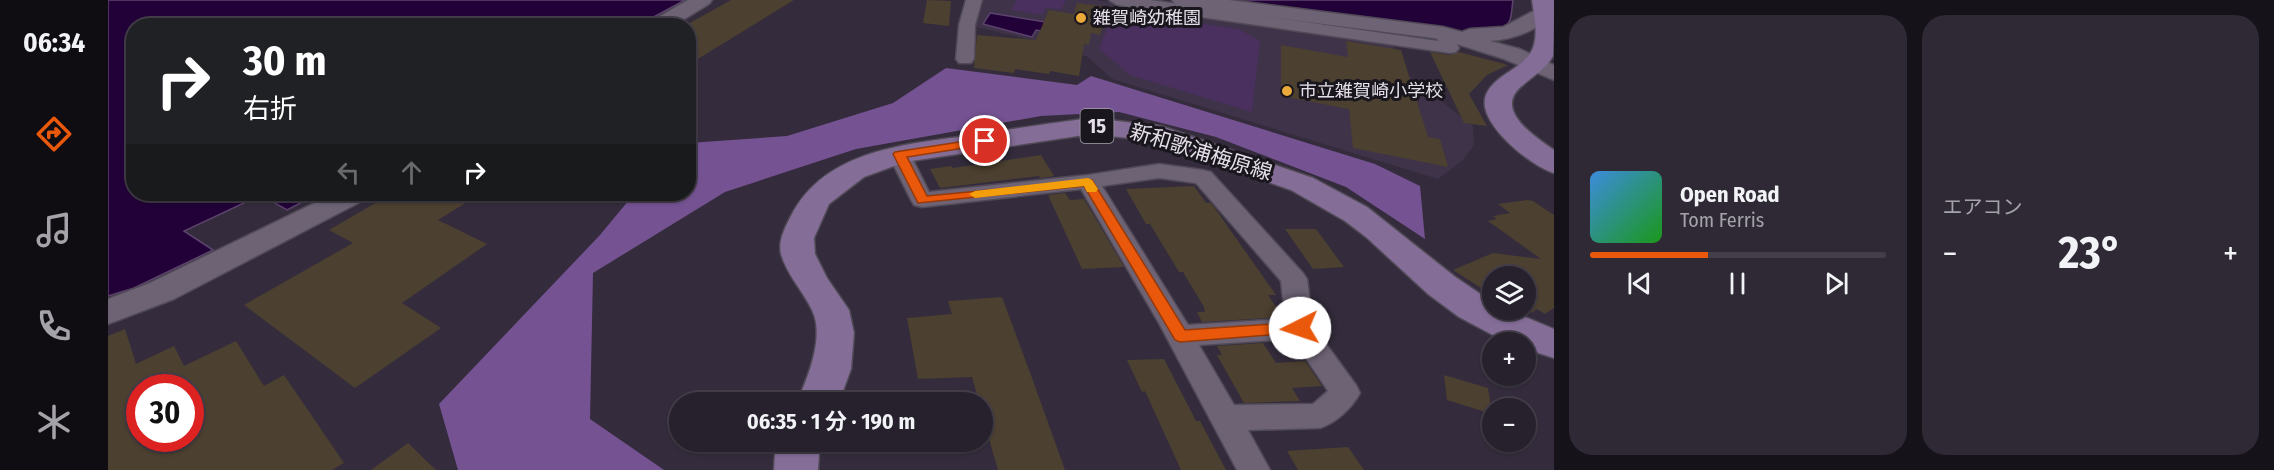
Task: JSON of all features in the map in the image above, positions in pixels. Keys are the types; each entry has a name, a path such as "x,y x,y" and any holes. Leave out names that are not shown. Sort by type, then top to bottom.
{"main road":[{"path":"1544,6 1546,48 1544,69 1505,87 1499,96 1499,109 1516,137 1554,164"},
{"name":"新和歌浦梅原線","path":"822,392 831,369 835,333 831,310 812,283 798,254 797,238 815,201 833,184 873,162 899,154 1091,126 1134,129 1170,138 1302,184 1334,201 1378,230 1441,285 1472,308 1519,332 1554,344"},
{"path":"796,470 797,452"}],"street":[{"path":"671,18 702,0"},
{"path":"965,58 967,25 974,0"},
{"path":"1117,0 1274,20 1499,35 1522,29 1544,6"},
{"path":"1182,0 1274,20"},
{"path":"1443,33 1512,54 1544,69"},
{"path":"899,154 922,200 1088,182 1159,171 1203,177 1294,279 1300,328 1346,393 1320,416 1225,418"},
{"path":"1088,182 1180,336 1254,470"},
{"path":"108,312 162,291 340,201"},
{"path":"1180,336 1300,328"}],"shaded area":[{"path":"108,0 685,0 652,18 126,18 126,201 248,201 184,231 213,250 134,288 108,296"},
{"name":"市立雑賀崎小学校","path":"981,0 1095,0 1392,42 1400,69 1473,126 1474,145 1463,160 1438,179 1112,79 1088,57 1058,46 972,26"},
{"path":"1017,0 1066,0 1061,10 1046,7 1042,15 1011,10"},
{"path":"1219,0 1513,0 1511,18 1506,25 1494,31 1477,33 1454,32"},
{"path":"1114,11 1239,29 1260,41 1252,112 1130,75 1099,49"},
{"path":"990,13 1052,23 1048,32 1036,30 1032,37 983,24"},
{"path":"946,68 1077,85 1091,76 1375,164 1420,186 1425,239 1346,187 1216,137 1119,112 1041,116 856,149 725,192 593,273 590,419 664,470 458,470 439,404 600,235 628,201 696,201 696,142 787,136 893,103"},
{"path":"271,201 304,201 287,210"}],"building":[{"path":"731,0 794,0 696,60 696,20"},
{"path":"927,0 951,1 949,26 923,23"},
{"path":"1077,3 1108,7 1100,35 1091,33 1089,45 1084,44 1079,76 1050,71 1049,74 1015,69 1014,73 974,68 977,35 1036,40 1049,10 1074,14"},
{"path":"1346,41 1401,50 1428,137 1440,139 1448,167 1353,148 1349,109 1281,96 1281,45 1348,57"},
{"path":"1430,52 1450,55 1459,52 1508,65 1487,75 1469,94 1487,126 1464,123"},
{"path":"1041,155 1054,176 940,188 930,169 951,166 953,168"},
{"path":"1194,186 1206,203 1211,203 1276,295 1268,295 1283,317 1202,322 1197,312 1205,312 1204,307 1183,272 1179,272 1150,224 1146,224 1126,189"},
{"path":"1065,193 1070,200 1084,199 1124,267 1082,269 1048,195"},
{"path":"379,201 469,201 438,220 487,244 402,303 441,328 355,388 244,305 353,243 329,230"},
{"path":"1533,201 1554,215 1554,308 1545,314 1536,310 1536,266 1482,266 1482,289 1453,270 1493,253 1541,259 1488,221 1497,219 1493,216 1510,213 1498,204"},
{"path":"1285,229 1316,229 1344,267 1313,269"},
{"path":"1002,297 1065,470 998,470 993,452 993,392 976,392 972,377 918,379 907,318 952,314 948,301"},
{"path":"125,329 136,364 174,346 184,366 236,341 264,386 284,375 344,463 332,470 108,470 108,336"},
{"path":"1263,343 1276,363 1305,361 1322,386 1292,388 1300,401 1244,403 1217,355 1222,355 1217,346"},
{"path":"1164,359 1196,421 1200,421 1226,470 1181,470 1145,391 1142,392 1127,360"},
{"path":"1444,375 1488,388 1490,398 1482,398 1482,411 1447,400"},
{"path":"408,443 436,470 371,470"},
{"path":"1348,447 1364,470 1298,470 1287,451"}],"slow traffic":[{"path":"975,194 1088,182 1092,189"}],"place":[{"name":"雑賀崎幼稚園","path":"1081,18"},
{"name":"市立雑賀崎小学校","path":"1287,91"}],"route":[{"path":"985,141 899,154 922,200 1088,182 1180,336 1300,328"}]}
